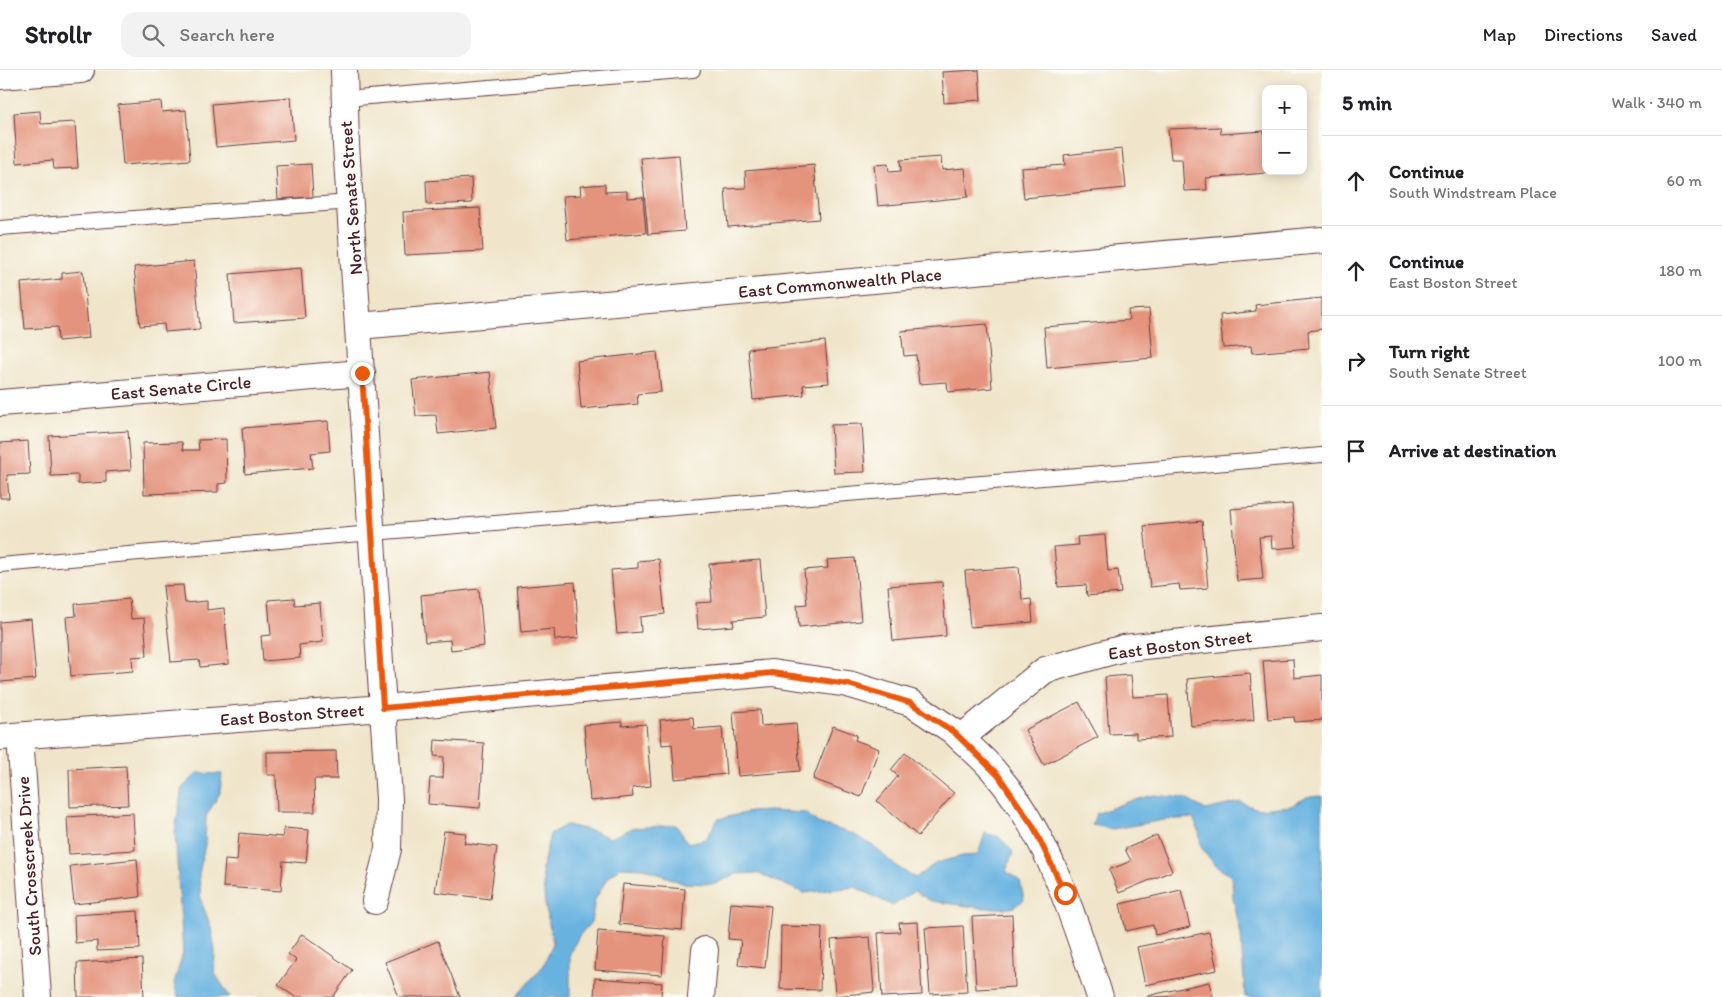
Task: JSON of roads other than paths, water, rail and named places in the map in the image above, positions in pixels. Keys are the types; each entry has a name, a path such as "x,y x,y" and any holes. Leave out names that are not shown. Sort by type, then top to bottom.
{"street":[{"path":"0,76 81,70"},
{"name":"North Senate Street","path":"344,70 346,145 389,799 388,849 375,901"},
{"name":"East Commonwealth Place","path":"359,326 1322,240"},
{"name":"East Senate Circle","path":"0,402 362,373"},
{"name":"East Boston Street","path":"10,736 383,708 772,673 848,684 911,703 962,737 1045,670 1124,648 1322,628"},
{"path":"955,733 998,775 1033,826 1065,893 1100,997"},
{"name":"South Crosscreek Drive","path":"10,736 38,997"},
{"path":"701,997 705,950"}],"lane":[{"path":"345,99 693,70"},
{"path":"0,228 351,202"},
{"path":"0,565 1322,456"}],"water":[{"path":"198,773 222,774 220,793 206,816 205,845 199,874 201,901 211,927 215,951 214,972 230,997 178,997 174,983 183,953 175,831 182,788"},
{"path":"1154,795 1184,798 1206,810 1240,802 1257,809 1291,806 1307,797 1322,796 1322,997 1245,997 1241,935 1233,898 1232,877 1215,865 1201,847 1199,831 1193,818 1164,820 1113,829 1092,825 1096,814 1127,802"},
{"path":"750,812 806,813 818,823 853,834 873,846 896,866 915,878 936,863 962,856 978,855 985,833 999,837 1013,852 1006,871 1020,881 1024,900 1012,908 982,908 931,901 914,891 893,906 855,887 804,893 757,873 736,874 715,884 682,883 644,868 620,867 607,878 595,900 591,922 579,936 570,953 570,997 516,997 544,965 553,943 545,904 542,869 550,834 566,825 593,831 610,838 633,828 676,825 688,843 706,839 718,819"}]}
